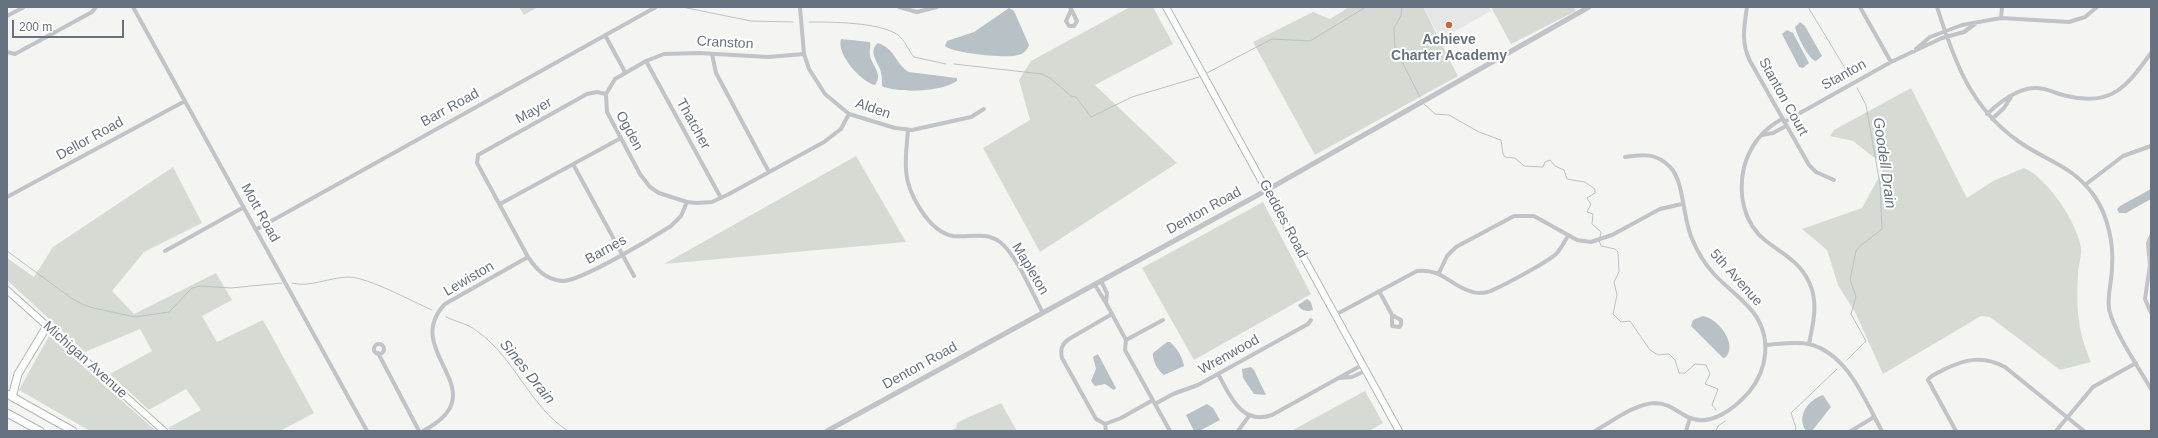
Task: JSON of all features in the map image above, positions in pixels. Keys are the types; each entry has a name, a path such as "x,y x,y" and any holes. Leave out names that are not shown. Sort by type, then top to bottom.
{"highway":[{"path":"47,326 25,360 10,396 73,431"},
{"path":"8,412 40,431"}],"main road":[{"name":"Geddes Road","path":"1166,7 1363,368 1399,431"},
{"name":"Michigan Avenue","path":"7,290 164,431"}],"street":[{"path":"7,16 24,7"},
{"path":"7,52 15,54 92,12 96,7"},
{"name":"Mott Road","path":"133,7 184,101 257,229 367,431"},
{"name":"Barr Road","path":"257,229 656,7"},
{"name":"Alden","path":"800,7 804,54 809,69 817,85 831,101 849,114 870,122 908,130 920,130 971,117 984,109"},
{"path":"899,7 917,12 937,7"},
{"name":"Denton Road","path":"827,431 1267,190 1590,7"},
{"name":"Stanton Court","path":"1747,7 1743,34 1745,51 1809,166 1816,172 1834,180"},
{"path":"1860,7 1891,62"},
{"path":"1937,7 1963,78 1987,114 2018,142 2065,167 2085,185 2101,208 2109,235 2112,265 2108,298 2110,310 2115,324 2151,389"},
{"path":"2001,18 2002,7"},
{"path":"1916,49 1930,37 1945,30 1978,22 2001,18 2069,22 2085,17 2098,7"},
{"path":"1916,49 1924,48 1947,36 1964,32 1978,22"},
{"path":"605,35 626,72"},
{"name":"Stanton","path":"1784,122 1916,49"},
{"name":"Cranston","path":"646,61 670,53 768,57 804,54"},
{"path":"1987,114 2004,100 2035,88 2077,98 2094,99 2104,97 2129,83 2151,53"},
{"path":"712,54 716,73 769,172"},
{"path":"606,94 612,82 646,61"},
{"name":"Thatcher","path":"646,61 721,198"},
{"name":"Mayer","path":"477,158 478,155 587,94 597,92 606,94"},
{"name":"Ogden","path":"606,94 606,112 640,174 650,187 659,193 686,202 705,203 721,198 776,169 832,136 844,124 849,114"},
{"path":"1992,119 2004,108 2011,97"},
{"name":"Dellor Road","path":"7,197 184,101"},
{"path":"1784,122 1768,127 1752,148 1746,161 1741,185 1742,202 1746,214 1756,231 1765,240 1792,259 1802,270 1810,283 1814,299 1815,319 1809,344"},
{"path":"1762,135 1773,133 1784,122"},
{"name":"Mapleton","path":"908,130 906,171 908,184 930,223 935,228 952,236 983,235 1000,242 1011,254 1043,313"},
{"path":"500,204 620,138"},
{"path":"2085,185 2123,156 2151,146"},
{"name":"5th Avenue","path":"1625,157 1646,154 1666,163 1677,177 1686,224 1698,252 1714,274 1754,313 1764,333 1766,345 1764,367 1756,383 1748,394 1718,417 1701,420 1690,418"},
{"name":"Barnes","path":"477,158 477,163 528,257 541,274 564,281 583,275 674,224 684,211 686,202"},
{"path":"573,164 634,276"},
{"path":"1439,273 1447,256 1456,247 1514,216 1534,216 1568,236 1582,241 1596,241 1606,238 1660,209 1682,204"},
{"path":"165,251 244,207"},
{"path":"1334,315 1416,271 1426,270 1439,273 1468,291 1484,293 1552,256 1562,246 1568,236"},
{"path":"2151,236 2148,243 2150,265 2145,299 2151,313"},
{"name":"Lewiston","path":"423,431 446,414 453,397 453,386 449,374 437,353 432,337 432,324 436,315 445,304 528,257"},
{"path":"1101,281 1108,296 1106,304"},
{"path":"1095,285 1126,340 1125,350 1170,431"},
{"path":"1379,291 1392,315"},
{"path":"1106,431 1105,424 1096,419 1062,358 1061,351 1064,343 1069,338 1112,314"},
{"path":"1126,340 1163,320"},
{"name":"Wrenwood","path":"1105,424 1114,422 1154,402 1218,374 1308,324 1311,320"},
{"path":"1766,345 1790,343 1809,344 1833,356 1848,371 1882,431"},
{"path":"378,353 419,431"},
{"path":"1956,431 1928,384 1928,379 1964,361 1977,359 1991,361 2010,370 2084,431"},
{"path":"2056,431 2093,387 2136,362"},
{"path":"1339,378 1352,377 1363,368"},
{"path":"1218,374 1236,406 1249,416 1261,418 1272,415 1339,378 1363,368"},
{"path":"1596,431 1638,407 1648,404 1663,404 1690,418 1686,431"},
{"path":"1238,431 1249,416"},
{"path":"1851,431 1874,417"}],"shaded area":[{"path":"519,7 538,7 524,15"},
{"path":"1130,7 1153,7 1173,44 1095,85 1177,163 1040,252 983,148 1030,120 1019,80 1031,61"},
{"path":"1349,7 1423,7 1458,76 1315,155 1253,42 1313,12 1330,19"},
{"name":"Achieve Charter Academy","path":"1423,7 1489,7 1491,11 1441,39"},
{"path":"1491,7 1573,7 1576,11 1511,44"},
{"path":"1009,8 1014,11 1029,45 1022,54 1012,56 980,55 950,49 945,46 947,41 974,32"},
{"path":"1800,22 1805,26 1822,56 1816,61 1806,51 1798,35 1795,27"},
{"path":"1787,30 1793,33 1809,63 1803,68 1799,67 1782,34"},
{"path":"841,39 870,42 871,59 878,73 875,85 863,79 851,66 842,52 840,45"},
{"path":"878,43 888,49 904,69 909,72 957,78 957,81 950,85 932,89 911,91 884,87 882,86 881,71 873,53 875,46"},
{"path":"1911,88 1967,198 1993,181 2024,168 2033,173 2042,181 2060,202 2074,227 2079,238 2081,248 2077,287 2078,309 2083,340 2091,362 2060,370 1990,317 1981,316 1883,374 1856,314 1838,285 1827,250 1802,229 1862,208 1885,166 1853,141 1830,136 1834,130"},
{"path":"856,156 906,242 664,264"},
{"path":"173,167 202,223 144,252 112,291 134,314 216,273 232,300 202,316 217,342 263,320 314,413 280,431 171,431 168,428 201,410 186,389 149,410 110,374 152,351 140,329 85,352 7,280 7,258 34,277 53,247"},
{"path":"2151,189 2151,199 2126,213 2119,213 2117,209 2120,206"},
{"path":"1263,202 1311,294 1194,360 1142,268"},
{"path":"1307,299 1311,302 1313,310 1309,311 1301,309 1298,305"},
{"path":"1703,316 1714,321 1720,326 1728,338 1729,351 1726,357 1723,358 1691,326 1693,320"},
{"path":"49,336 156,431 90,431 19,390"},
{"path":"1167,342 1173,344 1184,366 1164,375 1153,359 1153,353"},
{"path":"1098,354 1116,388 1114,390 1105,384 1095,386 1091,381 1096,369 1093,357"},
{"path":"1251,367 1254,370 1266,395 1254,394 1243,378 1242,369"},
{"path":"1365,391 1383,423 1369,431 1291,431"},
{"path":"1823,395 1831,407 1812,431 1806,431 1802,420 1805,409 1818,397"},
{"path":"1001,403 1017,431 950,431 956,428 957,423"},
{"path":"1207,404 1213,408 1220,420 1201,430 1194,431 1186,415"}],"waterway":[{"path":"682,7 751,21 793,22"},
{"path":"1207,73 1272,39 1310,41 1366,7"},
{"path":"1402,7 1401,16 1394,28 1395,48 1420,97"},
{"name":"Goodell Drain","path":"1808,7 1851,78"},
{"path":"809,22 830,22 880,27 898,35 905,42 914,57 946,64"},
{"path":"954,64 1042,74 1050,78 1071,96 1076,97 1091,117 1132,97 1199,77"},
{"name":"Goodell Drain","path":"1847,360 1866,341 1851,314 1856,296 1850,280 1856,251 1860,246 1882,229 1880,184 1866,105 1857,88"},
{"path":"1424,104 1435,114 1449,115 1479,132 1501,140 1503,154 1505,157 1515,158 1524,166 1543,167 1545,162 1550,160 1555,166 1564,170 1567,179 1585,182 1595,189 1595,193 1587,198 1591,204 1587,212 1593,214 1592,224 1601,232 1600,237"},
{"path":"1599,240 1601,246 1615,249 1618,252 1619,272 1614,282 1617,295 1613,314 1621,322 1630,321 1650,350 1658,355 1669,354 1675,360 1679,373 1685,373 1695,364 1706,365 1710,374 1705,384 1718,389 1712,405 1716,410"},
{"name":"Sines Drain","path":"7,251 74,300 89,307 135,317 169,312 192,288 200,286 231,288 282,283"},
{"name":"Sines Drain","path":"292,283 306,284 342,277 358,278 390,290 432,310"},
{"name":"Sines Drain","path":"446,317 474,329 490,342 502,355 543,409 568,431"},
{"name":"Goodell Drain","path":"1795,431 1796,428 1791,413 1837,369"},
{"path":"1716,431 1718,426 1725,421"}],"place":[{"name":"Achieve Charter Academy","path":"1449,25"}]}
